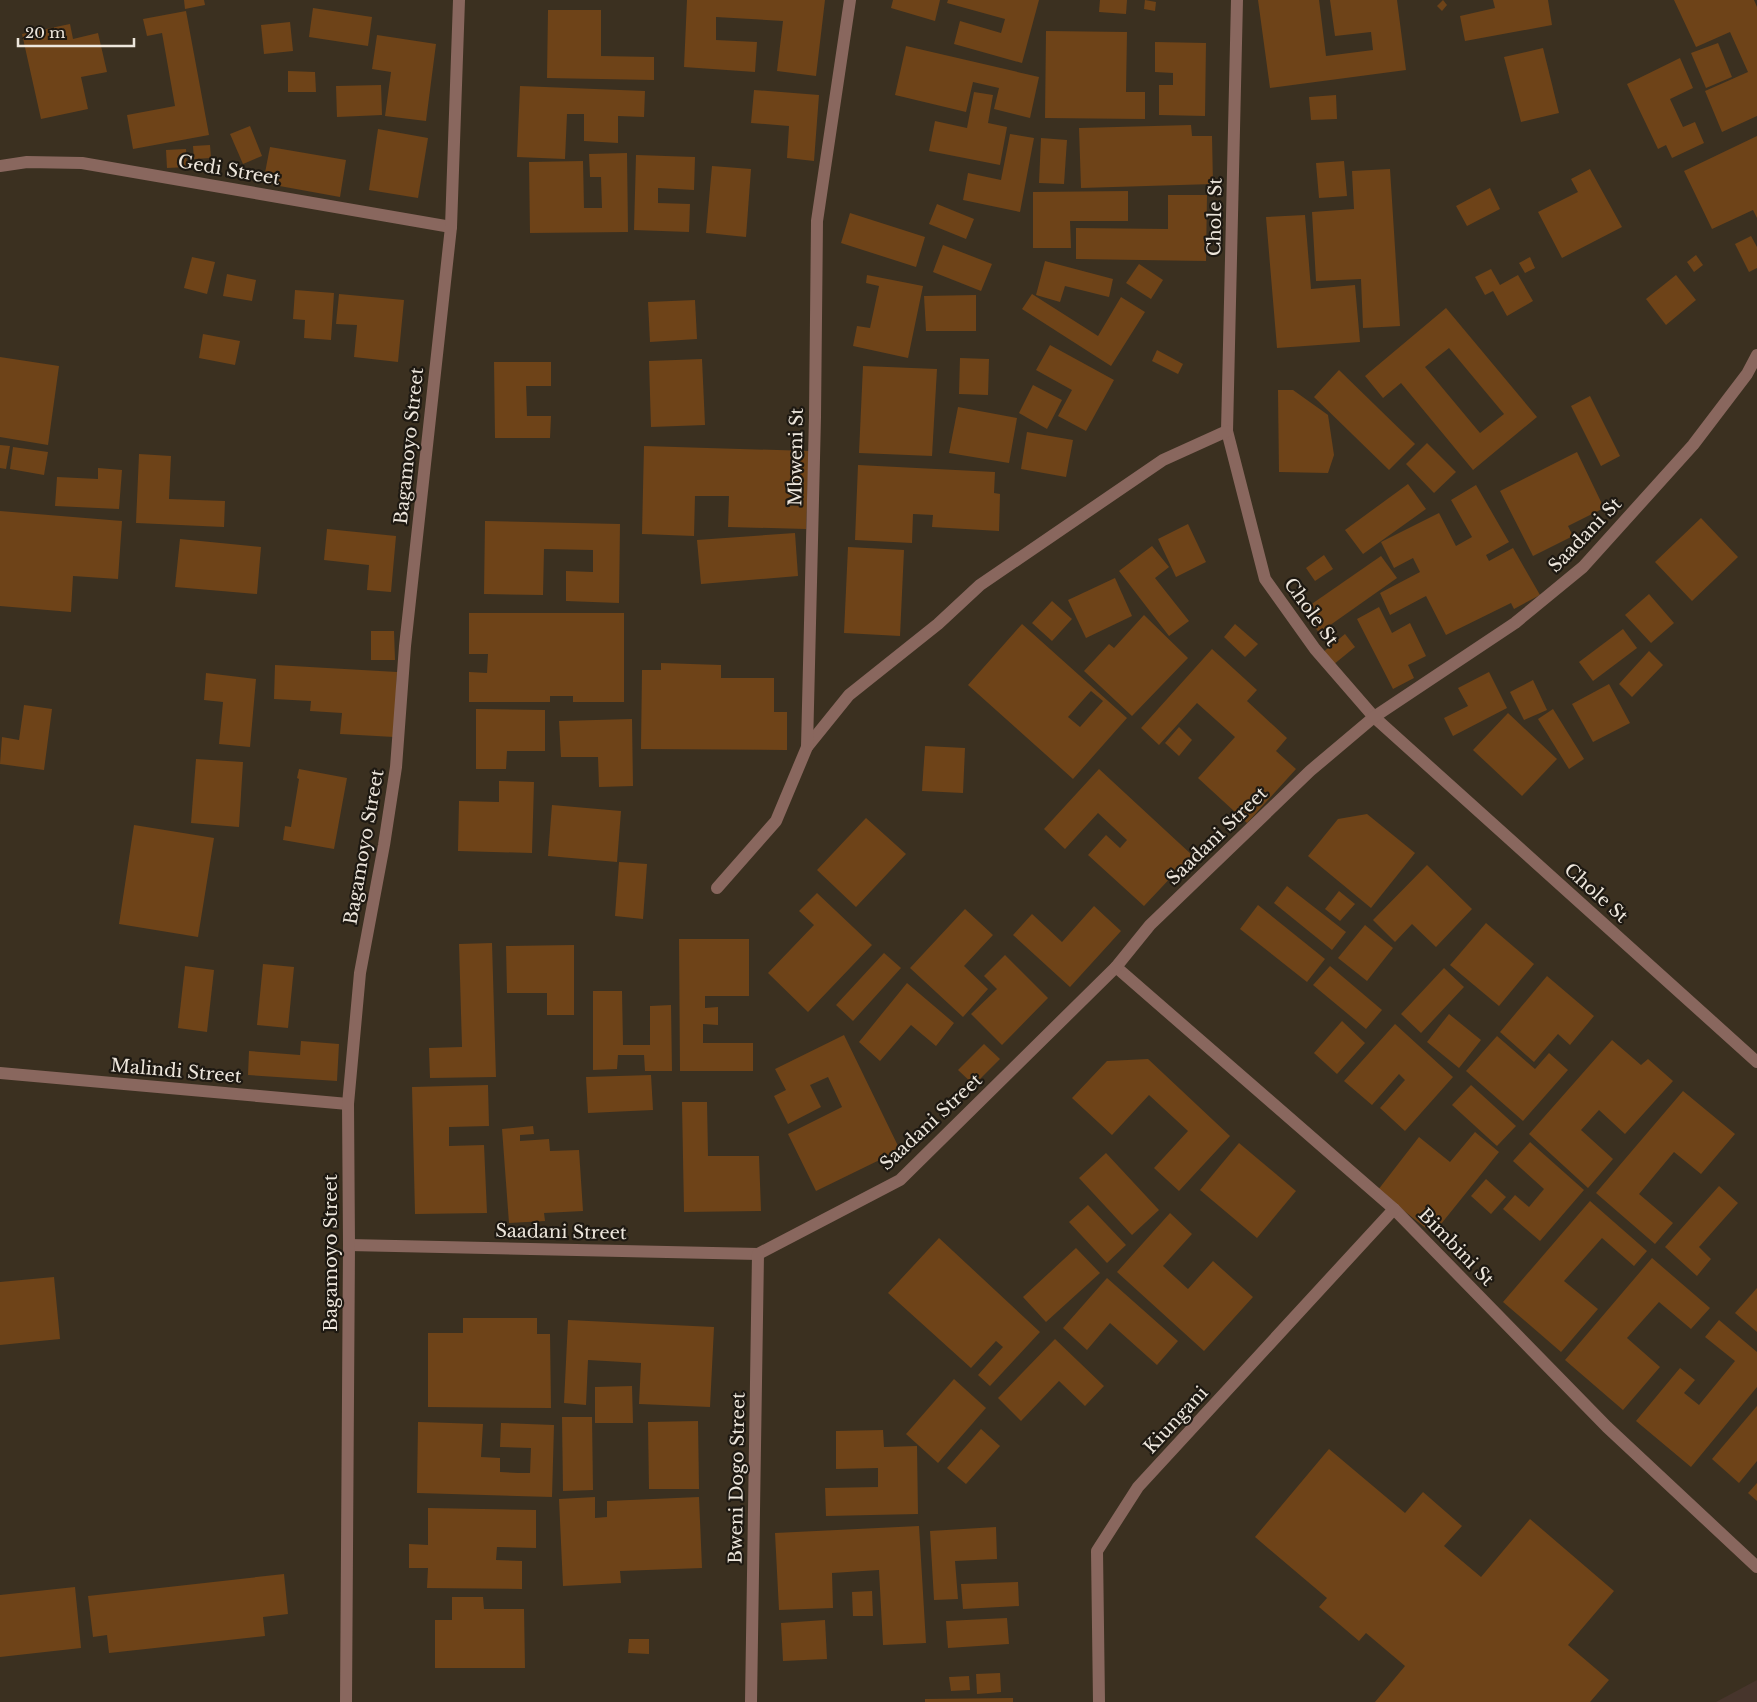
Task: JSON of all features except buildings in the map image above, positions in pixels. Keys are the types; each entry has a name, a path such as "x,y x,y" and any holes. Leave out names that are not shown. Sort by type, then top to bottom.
{"street":[{"name":"Bagamoyo Street","path":"346,1702 348,1104 360,973 384,845 396,767 405,646 451,227 459,0"},
{"name":"Mbweni St","path":"717,888 776,821 807,747 815,426 817,221 850,0"},
{"name":"Chole St","path":"1237,0 1227,431 1265,579 1315,649 1374,717 1757,1062"},
{"name":"Gedi Street","path":"0,166 27,162 82,162 451,227"},
{"name":"Saadani St","path":"1374,717 1515,623 1583,567 1693,444 1747,374 1757,355"},
{"path":"807,747 849,695 938,624 980,585 1163,460 1227,431"},
{"name":"Saadani Street","path":"349,1245 758,1254 900,1180 1116,967 1150,926 1310,771 1374,717"},
{"name":"Bimbini St","path":"1116,967 1394,1209 1607,1427 1757,1567"},
{"name":"Malindi Street","path":"0,1073 348,1104"},
{"name":"Kiungani","path":"1099,1702 1097,1551 1138,1487 1394,1209"},
{"name":"Bweni Dogo Street","path":"750,1702 758,1254"}],"shaded area":[{"path":"1757,1680 1757,1702 1716,1702"}]}
